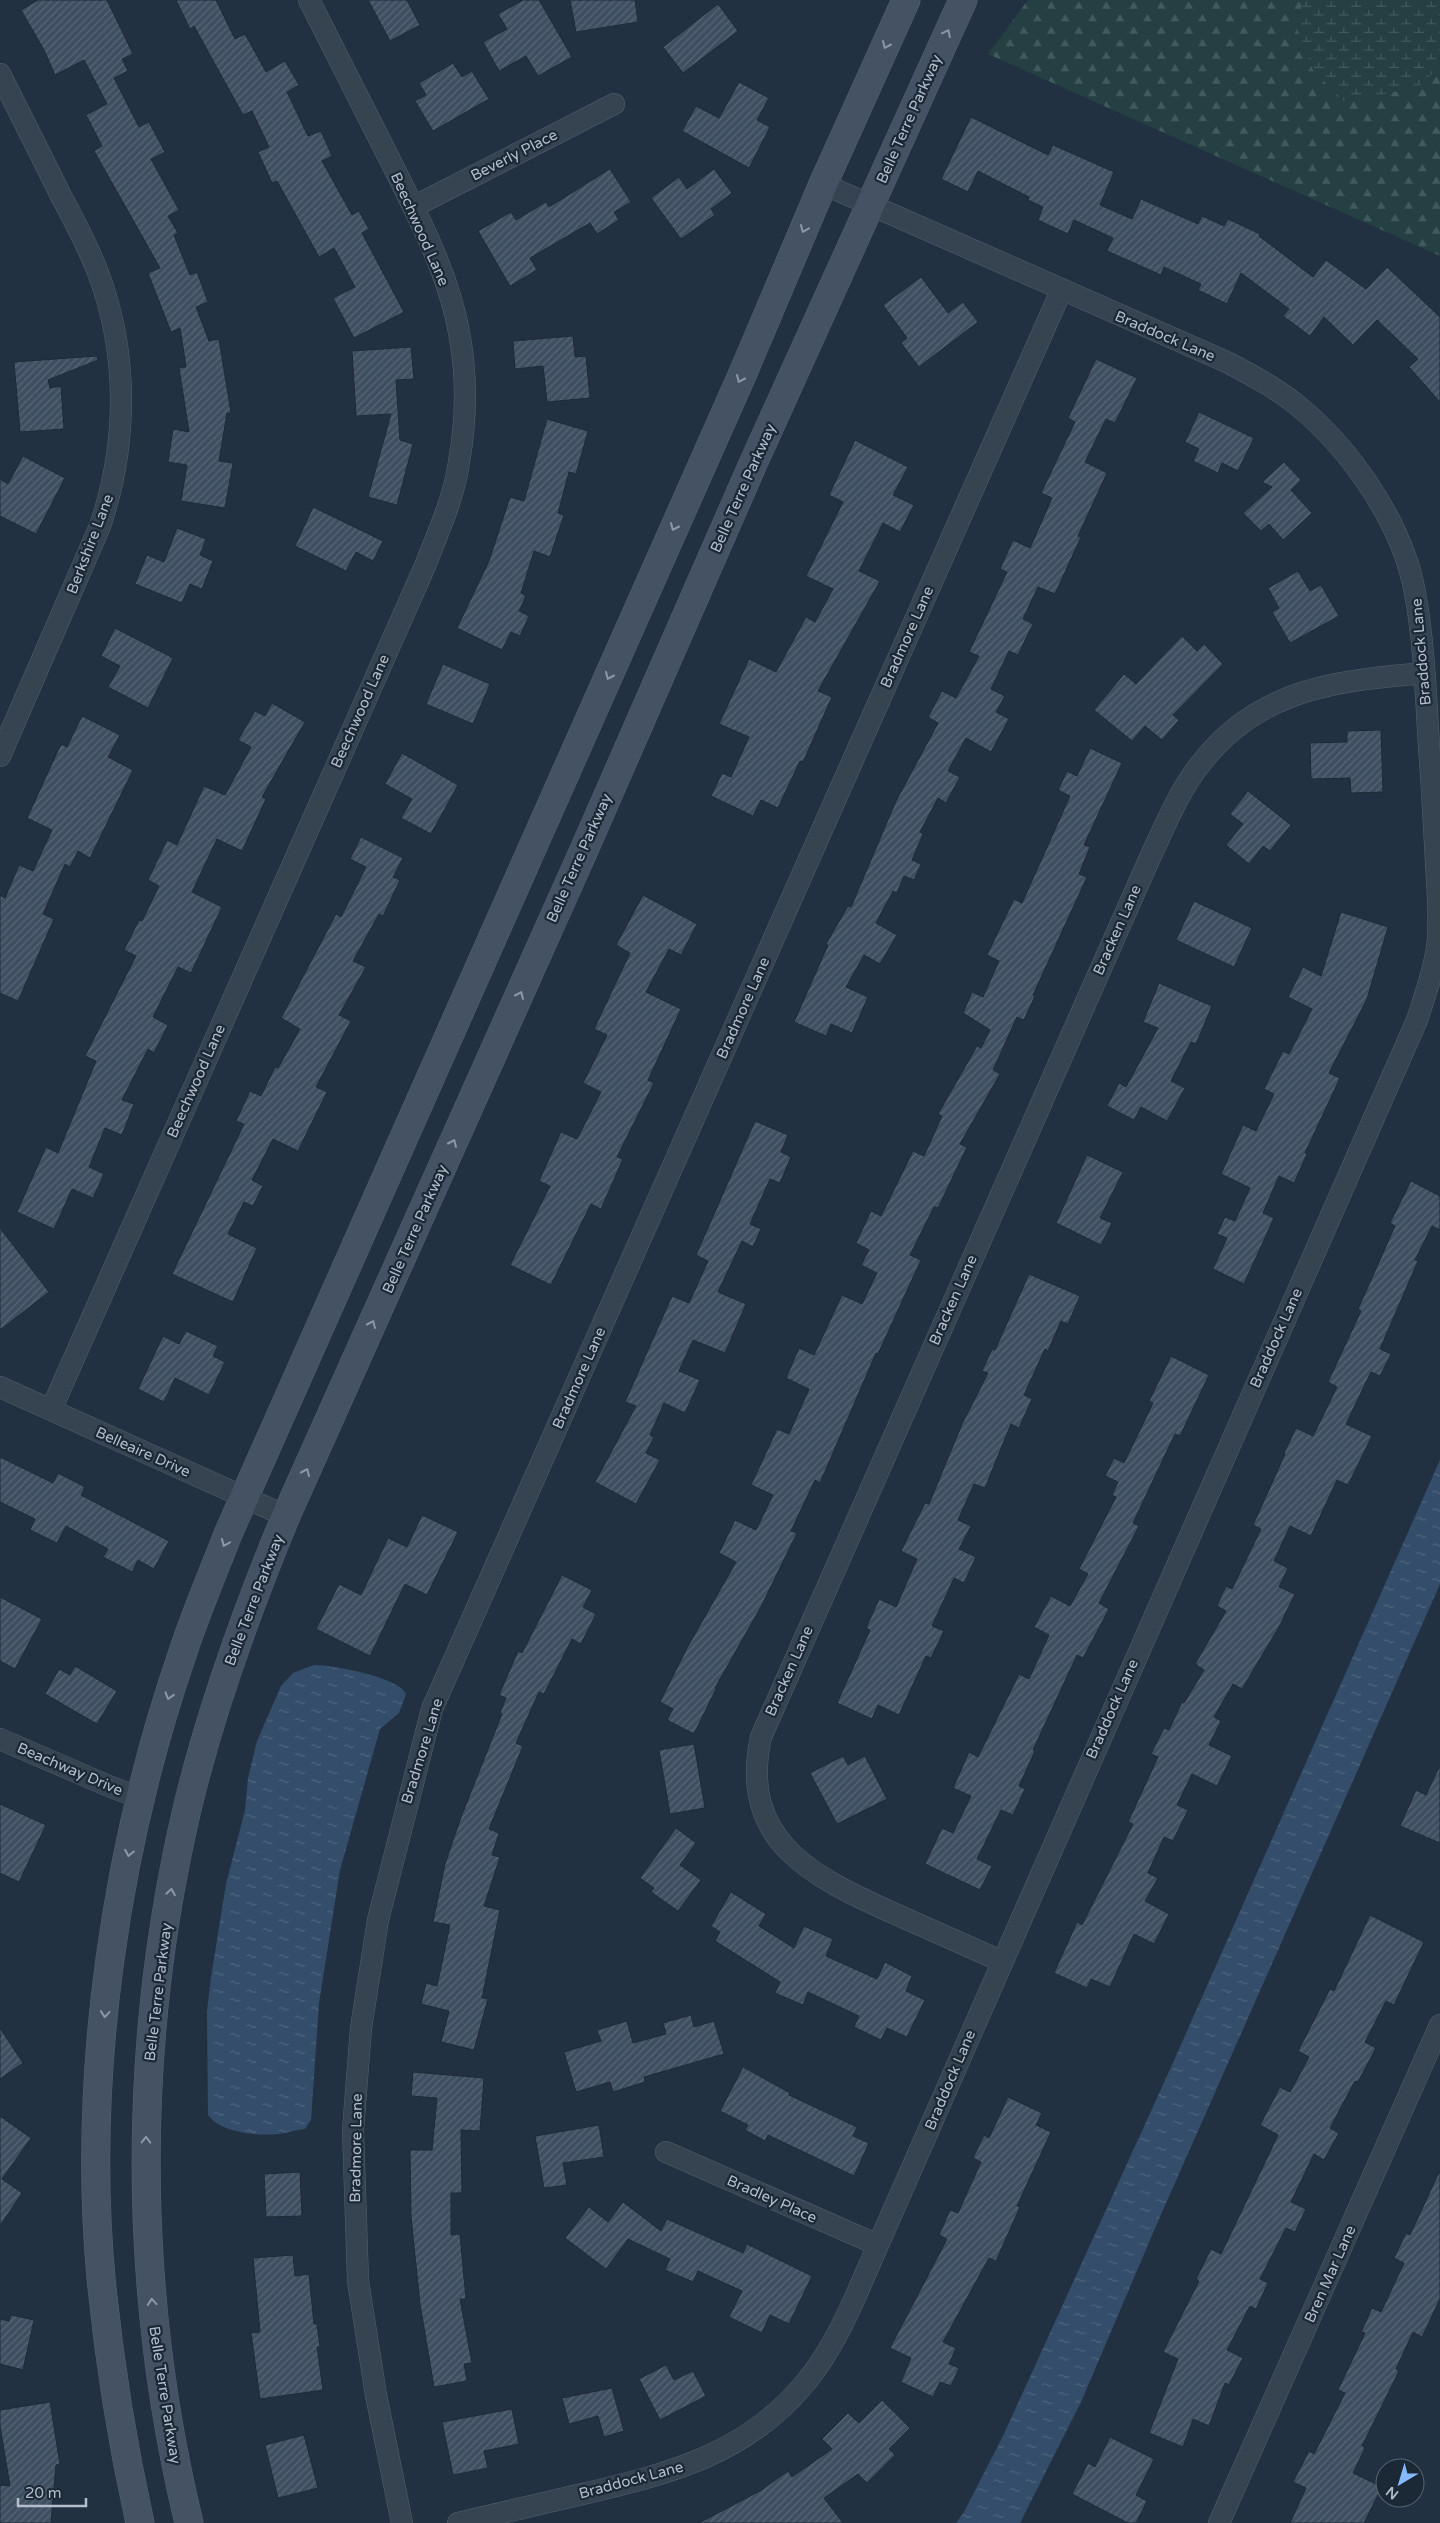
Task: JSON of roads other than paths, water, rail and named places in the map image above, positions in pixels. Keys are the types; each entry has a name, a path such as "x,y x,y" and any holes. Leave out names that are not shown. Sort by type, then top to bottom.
{"main road":[{"path":"140,2523 114,2390 101,2276 97,2176 100,2071 109,1975 119,1906 141,1798 182,1653 225,1543 743,374 823,184 906,0"},
{"name":"Belle Terre Parkway","path":"189,2523 170,2440 161,2383 149,2272 145,2191 147,2096 152,2027 162,1941 178,1850 203,1750 251,1602 286,1516 584,850 752,466 963,0"}],"street":[{"name":"Beechwood Lane","path":"51,1410 421,575 449,505 459,464 463,431 464,368 454,312 438,263 413,206 309,0"},
{"name":"Berkshire Lane","path":"0,74 98,271 117,347 121,382 122,420 110,494 100,526 0,756"},
{"name":"Beverly Place","path":"413,206 614,104"},
{"name":"Braddock Lane","path":"458,2523 668,2473 715,2454 756,2429 791,2398 820,2364 844,2322 1001,1961 1417,1020 1430,979 1437,946 1438,900 1424,673 1416,601 1408,566 1384,510 1349,457 1325,430 1297,404 1266,383 1237,367 1061,291 823,184"},
{"name":"Bradmore Lane","path":"402,2523 376,2395 358,2281 353,2130 361,2028 378,1920 432,1709 1061,291"},
{"name":"Bracken Lane","path":"1001,1961 845,1891 803,1866 789,1853 777,1836 760,1796 757,1756 761,1738 1148,862 1186,786 1215,746 1251,717 1281,700 1323,686 1350,680 1424,673"},
{"name":"Belleaire Drive","path":"0,1387 286,1516"},
{"name":"Beachway Drive","path":"0,1739 141,1798"},
{"name":"Bren Mar Lane","path":"1219,2523 1440,2024"},
{"name":"Bradley Place","path":"666,2152 878,2245"}],"water":[{"path":"1440,1460 1440,1584 1159,2219 1081,2402 1020,2523 956,2523 964,2512 1003,2436 1172,2065"},
{"path":"314,1665 335,1667 379,1677 401,1688 406,1694 399,1713 380,1729 340,1870 319,2003 311,2120 305,2129 278,2134 250,2134 222,2126 208,2115 207,2011 211,1977 226,1884 245,1810 248,1778 257,1741 281,1686 293,1673"}]}
